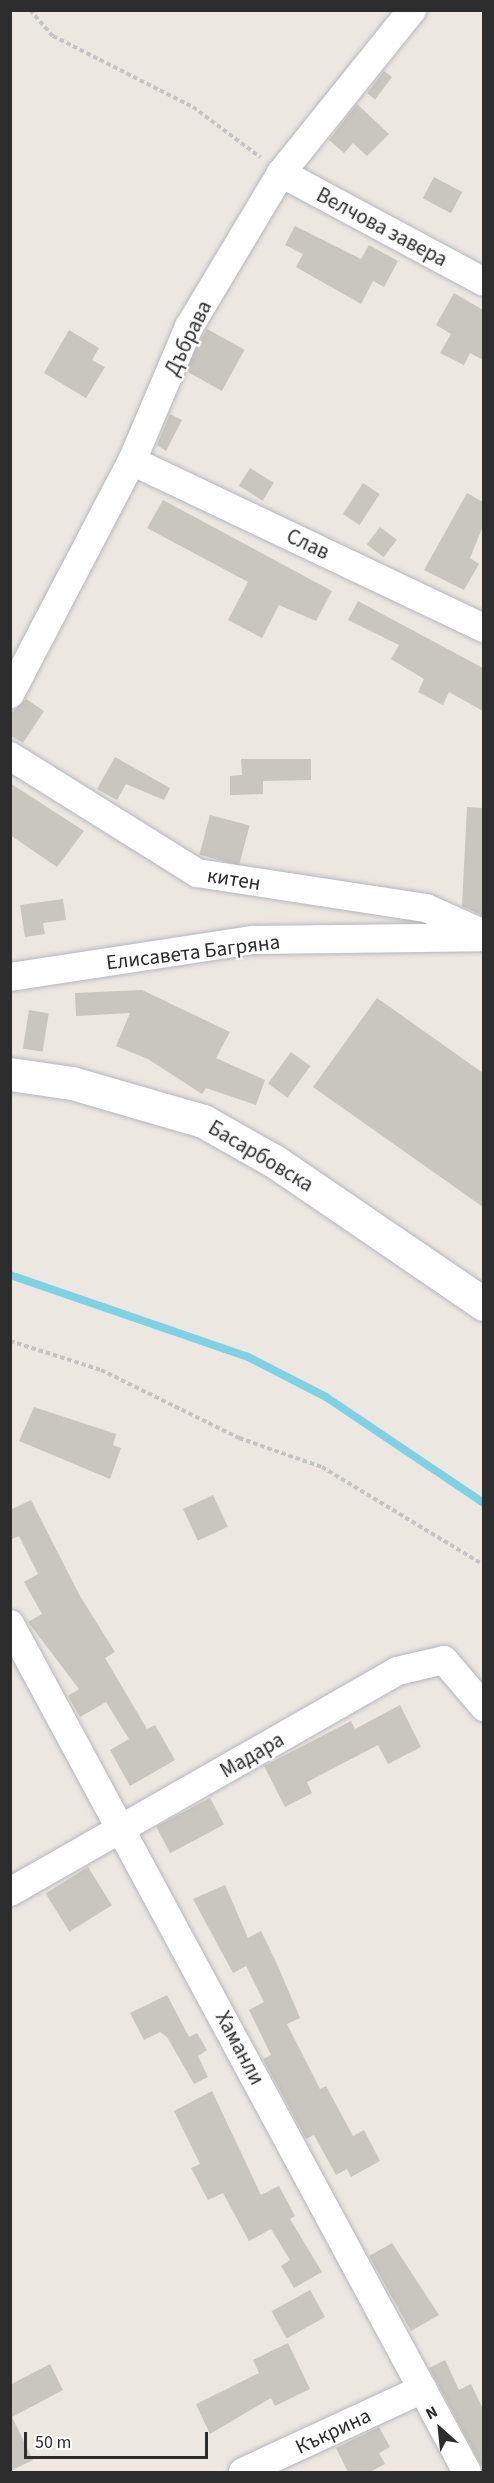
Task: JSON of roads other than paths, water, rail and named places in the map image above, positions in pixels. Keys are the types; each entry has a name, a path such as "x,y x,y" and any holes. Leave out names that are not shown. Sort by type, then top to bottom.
{"street":[{"name":"Дъбрава","path":"10,694 132,461 189,327 280,172 412,10"},
{"name":"Велчова завера","path":"280,172 483,282"},
{"name":"Слав","path":"132,461 483,628"},
{"name":"китен","path":"10,756 197,873 426,908 483,935"},
{"name":"Елисавета Багряна","path":"10,976 253,940 483,935"},
{"name":"Басарбовска","path":"10,1074 72,1083 203,1121 274,1161 483,1304"},
{"name":"Хаманли","path":"10,1624 467,2472"},
{"name":"Мадара","path":"10,1892 123,1830 396,1671 444,1660 483,1707"},
{"name":"Къкрина","path":"243,2472 423,2389"}],"waterway":[{"path":"10,1275 248,1357 326,1397 484,1503"}]}
